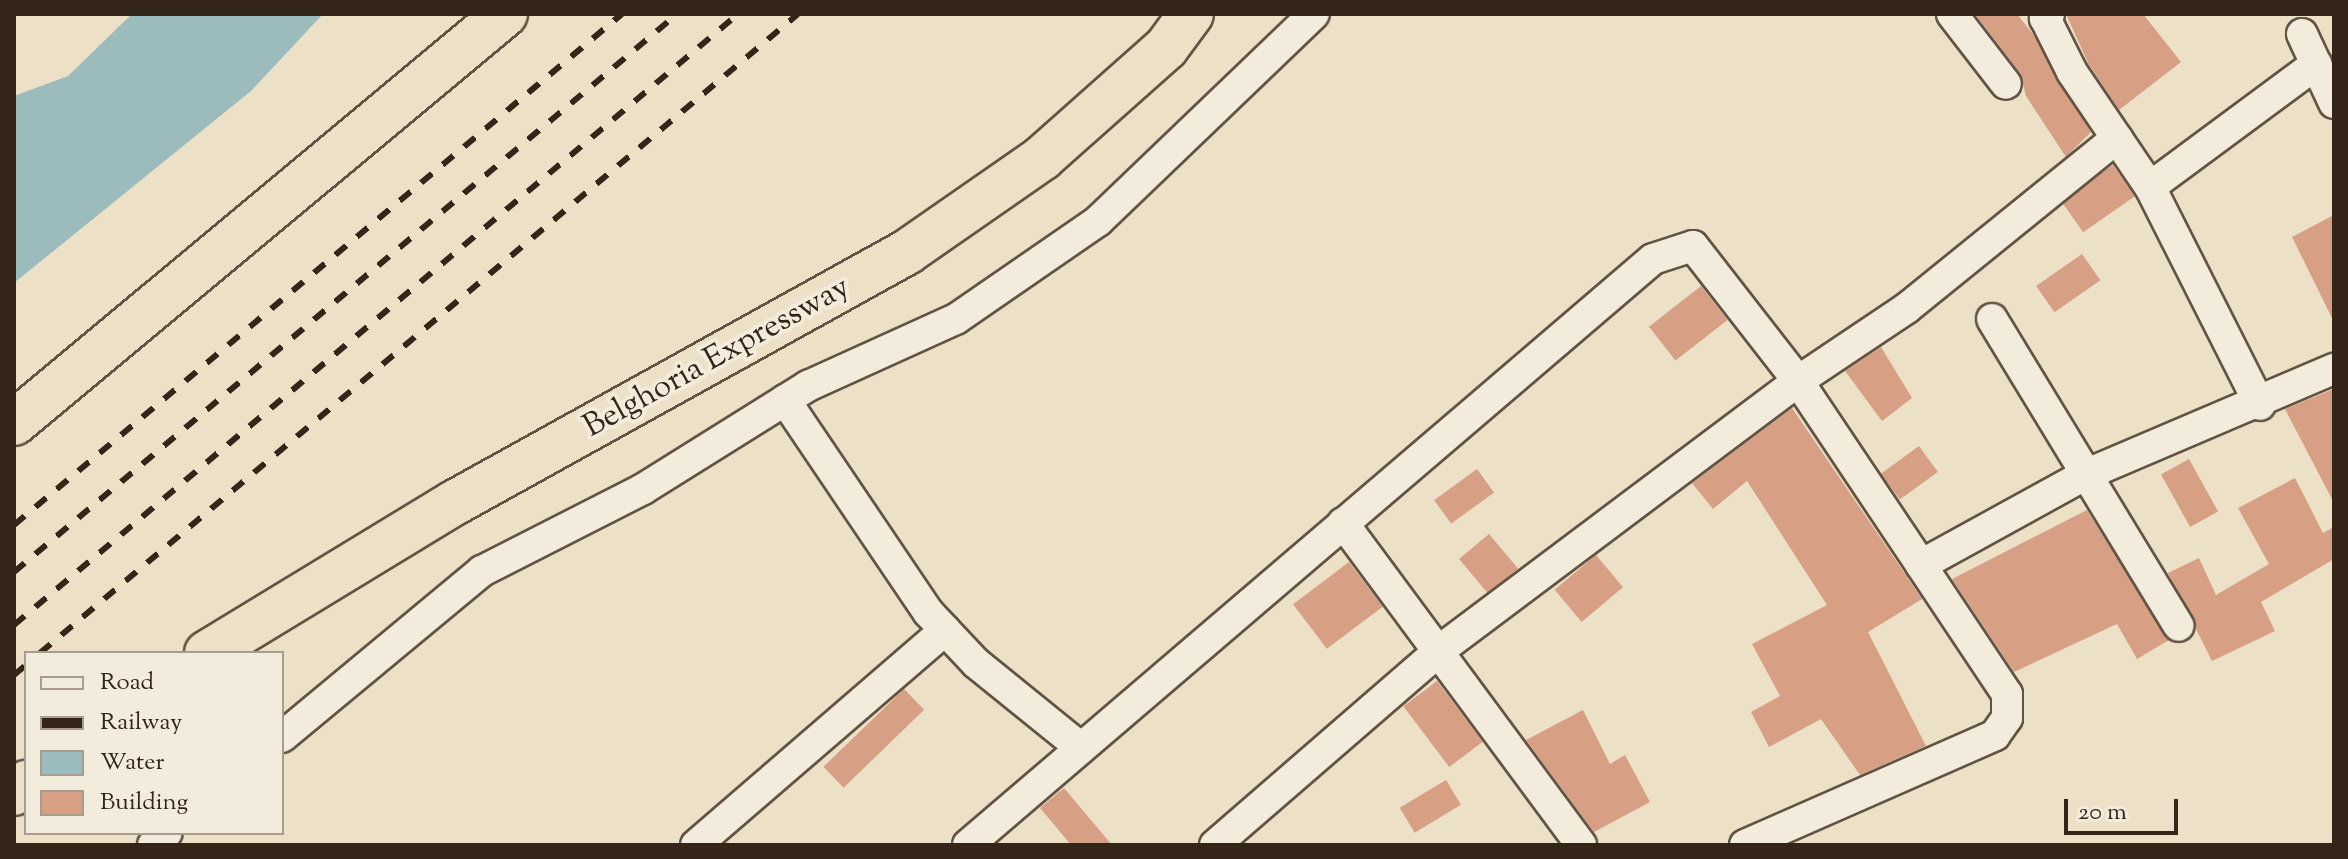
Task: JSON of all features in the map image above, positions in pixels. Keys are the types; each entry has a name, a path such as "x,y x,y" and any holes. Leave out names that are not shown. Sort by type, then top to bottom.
{"highway":[{"path":"14,423 505,14"},
{"name":"Belghoria Expressway","path":"210,651 454,503 907,252 1042,158 1166,48 1191,14"}],"street":[{"path":"284,735 482,571 643,489 785,400 956,319 1098,221 1314,14"},
{"path":"1952,14 2006,84"},
{"path":"2049,14 2045,18 2072,72 2150,187 2260,405"},
{"path":"2302,34 2334,103"},
{"path":"2150,187 2316,64"},
{"path":"1215,845 1440,650 1798,381 1907,308 2117,138"},
{"path":"968,845 1653,259 1693,246 1798,381 2007,694 2007,718 1995,735 1745,845"},
{"path":"1992,319 2179,626"},
{"path":"1921,565 2085,475 2260,405 2334,369"},
{"path":"785,400 945,630 1081,748"},
{"path":"1343,523 1440,650 1581,845"},
{"path":"696,845 945,630"}],"water":[{"path":"132,14 323,14 251,91 14,283 14,96 68,76"}],"building":[{"path":"1975,14 2017,14 2033,34 2091,132 2066,157 2026,96 2020,73"},
{"path":"2066,14 2143,14 2181,62 2119,110 2088,63"},
{"path":"2113,165 2135,196 2083,232 2061,201"},
{"path":"2334,215 2334,322 2292,237"},
{"path":"2082,254 2100,280 2054,312 2036,286"},
{"path":"1701,286 1727,320 1675,361 1649,327"},
{"path":"1881,347 1912,398 1882,421 1845,371"},
{"path":"2334,389 2334,503 2285,409"},
{"path":"1792,408 1922,599 1868,632 1926,746 1860,775 1821,719 1769,747 1751,712 1780,696 1752,644 1827,605 1747,481 1713,509 1692,483"},
{"path":"1919,446 1938,472 1900,500 1881,474"},
{"path":"2189,459 2218,511 2190,527 2161,475"},
{"path":"1477,469 1494,492 1451,524 1434,500"},
{"path":"2295,478 2323,533 2334,527 2334,559 2261,602 2275,631 2212,661 2168,573 2199,558 2216,595 2269,564 2238,508"},
{"path":"2087,510 2169,640 2137,659 2117,624 2014,672 1952,579"},
{"path":"1489,534 1518,568 1488,594 1459,559"},
{"path":"1596,555 1623,587 1582,622 1555,590"},
{"path":"1349,562 1383,607 1327,649 1293,604"},
{"path":"1437,681 1483,742 1449,767 1403,706"},
{"path":"904,689 924,710 844,788 823,767"},
{"path":"1583,710 1610,764 1625,755 1650,802 1594,832 1526,740"},
{"path":"1446,780 1461,805 1415,833 1400,808"},
{"path":"1064,788 1112,845 1071,845 1040,808"}],"railway":[{"path":"14,525 622,14"},
{"path":"14,572 677,14"},
{"path":"14,625 738,14"},
{"path":"42,651 798,14"},
{"path":"14,675 24,667"}]}
